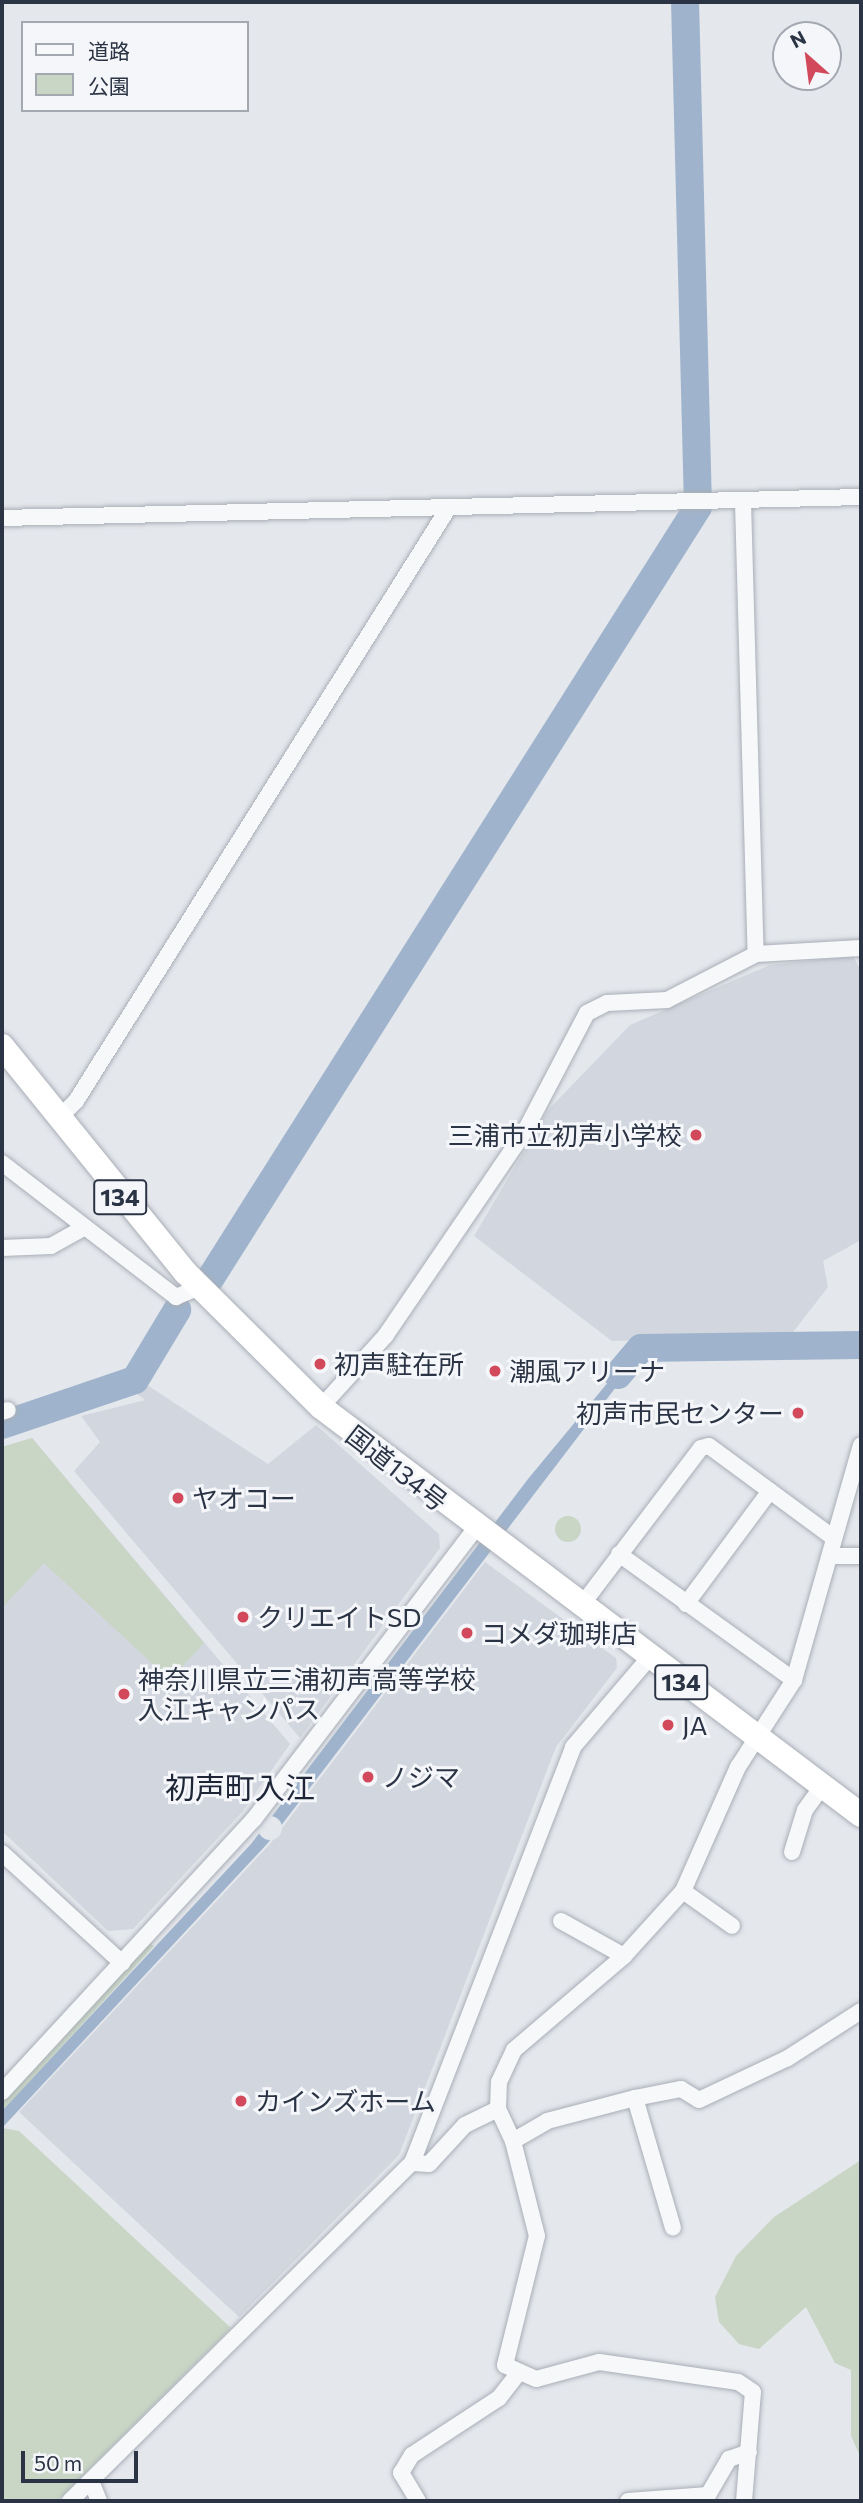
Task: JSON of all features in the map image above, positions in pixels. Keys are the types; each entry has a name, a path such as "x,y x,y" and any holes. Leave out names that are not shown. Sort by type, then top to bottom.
{"highway":[{"name":"国道134号","path":"2,1046 58,1119 199,1287 321,1407 476,1530 861,1815"}],"street":[{"path":"2,518 697,500 743,502 861,497"},
{"path":"743,502 756,954"},
{"path":"58,1119 76,1101 449,507"},
{"path":"321,1407 386,1335 525,1131 587,1013 607,1003 667,1000 756,954 861,948"},
{"path":"2,1163 176,1297 199,1287"},
{"path":"2,1248 51,1246 83,1227"},
{"path":"744,2501 753,2392 738,2382 599,2362 536,2379 517,2375 505,2365 504,2349 520,2314 537,2236 513,2141 498,2109 503,2064 624,1956 683,1891 756,1738 794,1680 861,1445"},
{"path":"580,1606 701,1448 709,1446 834,1538"},
{"path":"686,1604 770,1492"},
{"path":"2,2092 254,1819 476,1530"},
{"path":"619,1554 794,1680"},
{"path":"830,1556 861,1556"},
{"path":"70,2501 412,2163 573,1746 649,1658"},
{"path":"792,1852 805,1810 822,1787"},
{"path":"2,1853 122,1963"},
{"path":"683,1891 732,1926"},
{"path":"561,1921 624,1956"},
{"path":"513,2141 547,2121 635,2098 681,2089 699,2099 788,2058 861,2011"},
{"path":"635,2098 673,2228"},
{"path":"412,2163 429,2164 465,2125 498,2109"},
{"path":"416,2501 401,2473 412,2455 499,2398 517,2375"},
{"path":"628,2501 708,2495 729,2459 749,2452"},
{"path":"91,2481 99,2501"}],"shaded area":[{"name":"三浦市立初声小学校","path":"853,956 861,971 861,1240 823,1261 828,1287 790,1336 612,1341 474,1236 549,1109 630,1025 770,965"},
{"path":"144,1383 268,1464 316,1425 439,1534 440,1548 300,1738 74,1471 100,1442 81,1416 145,1400 137,1394"},
{"name":"神奈川県立三浦初声高等学校 入江キャンパス","path":"32,1438 290,1744 243,1811 133,1929 108,1931 2,1831 2,1447"},
{"path":"485,1562 616,1658 617,1668 556,1747 399,2155 239,2317 19,2112 270,1844"}],"green space":[{"path":"32,1438 204,1643 170,1680 44,1563 2,1608 2,1447"},
{"path":"568,1516 577,1520 581,1529 577,1538 568,1542 559,1538 555,1529 559,1520"},
{"path":"150,1943 154,1946 2,2112 2,2103"},
{"path":"2,2128 19,2131 231,2328 57,2501 2,2501"},
{"path":"861,2160 861,2458 851,2436 851,2370 835,2363 806,2307 759,2349 739,2344 719,2322 715,2297 736,2256 774,2217"}],"water":[{"path":"638,1346 645,1349 267,1844 2,2128 2,2111 251,1844 528,1479"}],"pier":[{"path":"270,1816 279,1819 282,1828 279,1837 270,1840 261,1837 258,1828 261,1819"}],"waterway":[{"path":"210,1279 698,507 685,2"},
{"path":"2,1425 135,1380 177,1310"},
{"path":"618,1375 641,1348 861,1345"}],"place":[{"name":"三浦市立初声小学校","path":"696,1135"},
{"name":"初声駐在所","path":"320,1364"},
{"name":"潮風アリーナ","path":"495,1371"},
{"name":"初声市民センター","path":"798,1413"},
{"name":"ヤオコー","path":"178,1498"},
{"name":"クリエイトSD","path":"243,1617"},
{"name":"コメダ珈琲店","path":"467,1633"},
{"name":"神奈川県立三浦初声高等学校 入江キャンパス","path":"124,1694"},
{"name":"JA","path":"668,1725"},
{"name":"ノジマ","path":"368,1777"},
{"name":"カインズホーム","path":"241,2101"}],"district":[{"name":"初声町入江","path":"240,1787"}]}
